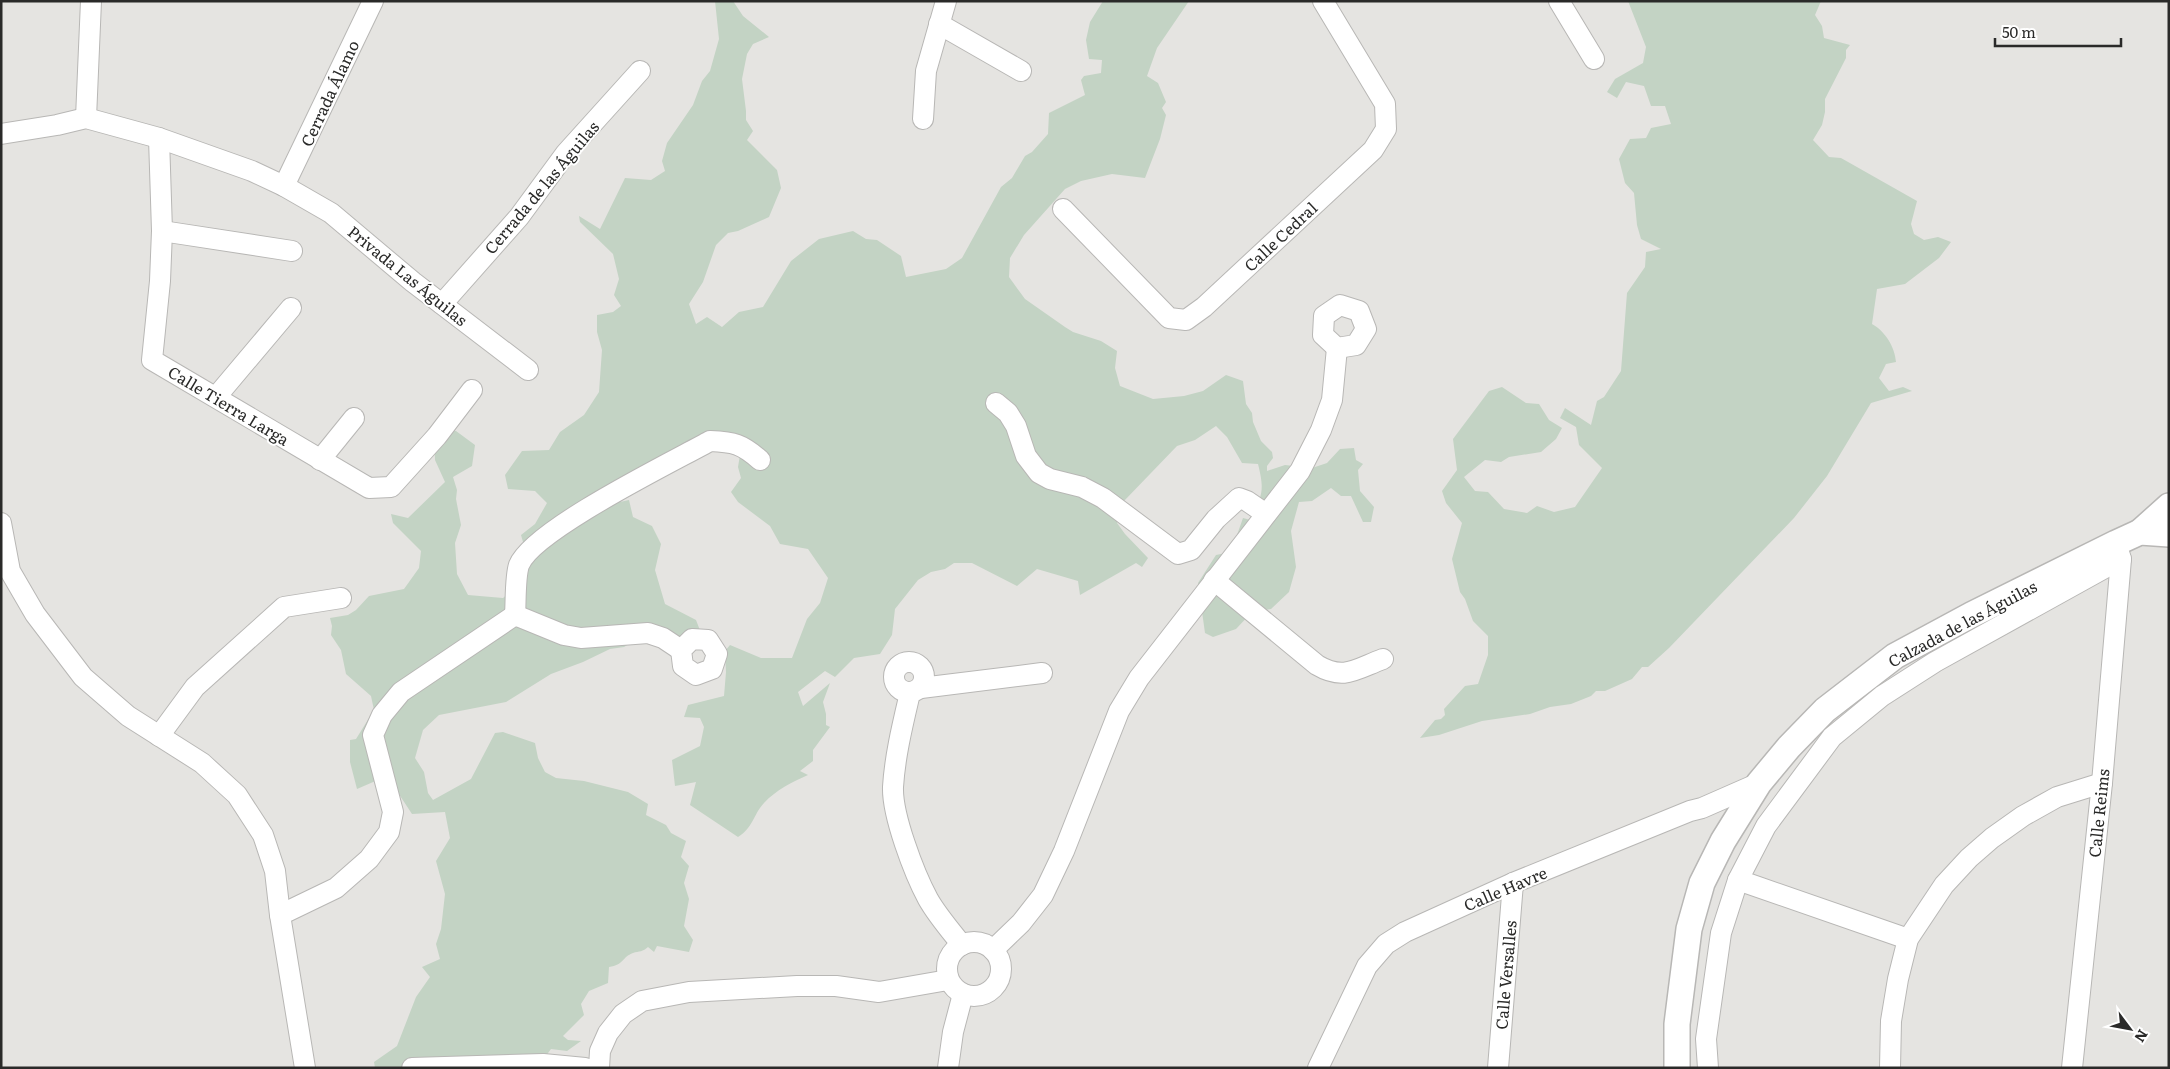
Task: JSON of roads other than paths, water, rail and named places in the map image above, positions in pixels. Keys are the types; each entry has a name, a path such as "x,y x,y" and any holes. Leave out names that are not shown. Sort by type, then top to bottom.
{"main road":[{"name":"Calzada de las Águilas","path":"1677,1068 1677,1024 1688,929 1702,883 1723,841 1759,783 1789,747 1825,710 1895,656 1971,615 2119,551 2169,506"},
{"name":"Calzada de las Águilas","path":"2140,532 2169,534"}],"street":[{"path":"1,134 58,126 86,118 91,1"},
{"name":"Cerrada Álamo","path":"284,186 374,1"},
{"path":"923,119 926,71 946,1"},
{"name":"Calle Cedral","path":"1063,209 1169,318 1186,320 1204,307 1373,150 1386,129 1385,104 1323,1"},
{"path":"1559,1 1594,59"},
{"path":"939,24 1021,71"},
{"name":"Cerrada de las Águilas","path":"442,304 519,217 566,153 640,71"},
{"name":"Privada Las Águilas","path":"86,118 159,138 252,171 284,186 331,213 442,304 528,370"},
{"name":"Calle Tierra Larga","path":"159,138 162,230 160,281 152,360 369,488 391,487 437,436 472,390"},
{"path":"162,230 292,251"},
{"path":"216,397 291,308"},
{"path":"993,950 1021,923 1043,895 1064,851 1119,711 1139,678 1300,470 1322,430 1332,400 1337,348"},
{"path":"996,403 1008,413 1016,426 1026,456 1039,473 1050,479 1082,487 1103,498 1178,554 1191,550 1216,519 1239,498 1266,514"},
{"path":"320,460 354,418"},
{"path":"515,615 519,566 529,549 593,505 710,441 730,442 745,447 760,460"},
{"path":"1,523 10,571 35,614 83,677 128,716 202,763 237,795 263,835 275,871 280,915 289,958 305,1068"},
{"name":"Calle Reims","path":"2072,1068 2102,783 2119,551"},
{"name":"Calzada de las Águilas","path":"1708,1068 1706,1039 1721,933 1738,880 1766,826 1832,737 1882,696 2119,551"},
{"path":"1214,580 1317,664 1330,672 1341,674 1383,659"},
{"path":"159,736 195,687 284,607 341,598"},
{"path":"515,615 564,635 581,638 648,633 663,638 681,650"},
{"path":"280,915 336,888 369,859 390,832 394,812 373,735 382,715 401,692 515,615"},
{"path":"962,945 928,898 902,835 896,813 893,788 899,741 916,690 1042,673"},
{"name":"Calle Havre","path":"1318,1068 1367,966 1386,944 1405,932 1513,883 1690,811 1702,808 1759,783"},
{"path":"1890,1068 1891,1021 1898,979 1908,939 1944,885 1969,858 1992,838 2023,816 2057,797 2102,783"},
{"path":"1738,880 1908,939"},
{"name":"Calle Versalles","path":"1498,1068 1513,883"},
{"path":"975,942 985,944 993,950 1000,966 996,984 981,995 963,994 954,988 948,980 946,965 953,951 962,945 975,942"},
{"path":"599,1068 600,1051 608,1033 623,1014 642,1001 690,992 797,986 836,986 879,992 948,980"},
{"path":"948,1068 953,1032 963,994"},
{"path":"412,1068 543,1064 585,1068"}]}
